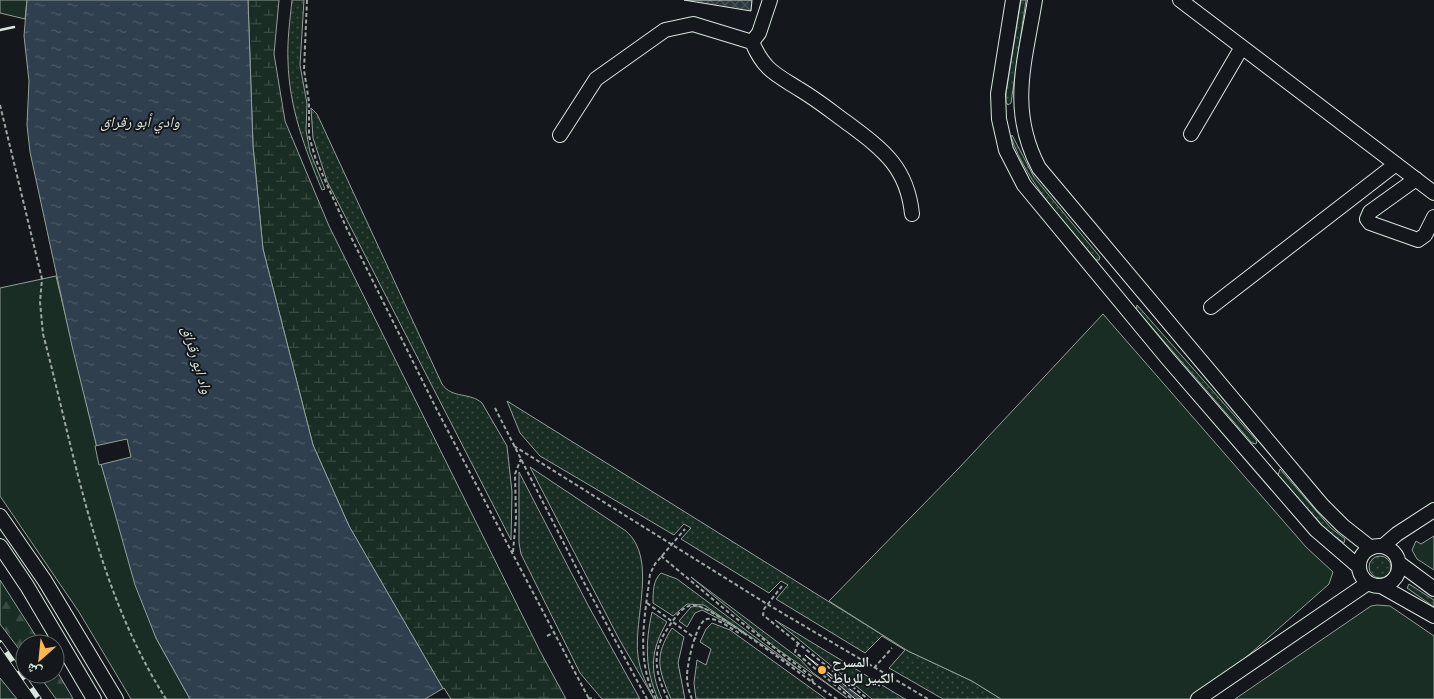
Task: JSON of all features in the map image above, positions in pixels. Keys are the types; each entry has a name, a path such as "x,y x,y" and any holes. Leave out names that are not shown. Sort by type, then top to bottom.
{"street":[{"path":"752,42 759,33 770,0"},
{"path":"1013,0 998,94 999,119 1006,150 1024,185 1109,289 1316,530 1359,567 1362,576 1375,585 1434,616"},
{"path":"1035,0 1022,81 1020,115 1027,142 1039,168 1332,516 1377,547 1394,552 1399,563 1399,572 1394,580 1375,585 1198,699"},
{"path":"1180,0 1434,192"},
{"path":"560,135 596,79 665,30 693,24 752,42 760,60 778,77 820,103 888,155 902,176 911,201 912,214"},
{"path":"1191,134 1242,46"},
{"path":"999,119 1020,115"},
{"path":"1211,307 1396,164"},
{"path":"1416,179 1370,212 1368,220 1370,223 1418,240 1425,235 1434,217"},
{"path":"1109,289 1127,274"},
{"path":"1258,463 1274,448"},
{"path":"1359,567 1361,558 1434,510"},
{"path":"0,516 45,581 116,699"},
{"path":"0,546 28,586 94,699"},
{"path":"1399,563 1434,589"}],"path":[{"path":"307,0 304,70 309,102 309,136 316,160 381,298 553,633 588,698 594,699"},
{"path":"0,105 39,261 42,279 40,302 44,334 96,543 111,590 136,647 166,699"},
{"path":"495,408 584,584 647,699"},
{"path":"514,446 768,604 928,699"},
{"path":"513,554 516,518 514,474 521,459"},
{"path":"76,461 82,460"},
{"path":"656,699 648,681 642,655 651,570 685,528"},
{"path":"661,556 735,618 808,674 814,685"},
{"path":"782,586 762,615 868,699"},
{"path":"647,603 696,639"},
{"path":"668,699 659,678 656,654 661,641 684,608 698,605 709,609 744,632 814,685 837,699"},
{"path":"692,699 687,676 700,624 709,619 739,633 744,632"},
{"path":"547,636 553,633"},
{"path":"798,643 794,649 795,652 852,699"},
{"path":"874,668 892,648"}],"green space":[{"path":"0,0 27,0 25,19 0,13"},
{"path":"248,0 279,0 274,54 285,121 329,226 540,651 566,699 449,699 349,526 313,445 263,249 253,146"},
{"path":"292,0 304,0 300,65 307,104 306,130 310,152 325,189 322,190 304,143 291,95 288,53"},
{"path":"1021,0 1026,0 1011,103 1008,105 1006,93"},
{"path":"311,108 317,114 442,384 451,392 482,403 507,446 512,492 511,540 327,181 313,138"},
{"path":"1012,135 1034,177 1100,257 1099,260 1096,260 1037,187 1018,154 1011,137"},
{"path":"56,276 101,464 156,638 190,699 131,699 79,612 0,496 0,288"},
{"path":"1137,305 1257,441 1256,444 1252,443 1136,309"},
{"path":"1103,314 1306,547 1333,572 1329,584 1199,699 1001,699 972,681 908,651 829,601 958,469"},
{"path":"507,401 908,651 972,681 1001,699 943,699 889,668 905,650 882,636 865,653 776,599 788,585 781,581 769,593 681,539 691,528 684,524 674,535 540,456 520,433"},
{"path":"530,467 626,531 635,543 641,557 643,573 637,641 638,656 642,673 654,699 619,639"},
{"path":"1280,469 1331,528 1345,539 1344,543 1327,531 1278,475"},
{"path":"519,472 589,607 640,699 602,699 580,673 521,554 519,543"},
{"path":"1434,536 1434,570 1417,559 1412,550 1416,541 1421,544"},
{"path":"1380,556 1388,559 1391,567 1388,575 1380,578 1372,575 1369,567 1372,559"},
{"path":"661,573 677,579 805,674 704,605 687,604 673,616 653,603 655,583"},
{"path":"691,577 800,659 812,672 847,698 776,648"},
{"path":"0,580 35,634 15,634 15,644 0,624"},
{"path":"1409,584 1434,600 1434,607 1407,588"},
{"path":"698,606 709,610 740,630 702,610 695,613 687,627 679,621 691,607"},
{"path":"1371,606 1390,606 1434,636 1434,699 1235,699"},
{"path":"652,612 667,622 658,641 654,660 655,679 662,699 658,699 649,667 647,646"},
{"path":"775,620 905,699 872,699"},
{"path":"712,623 730,630 826,699 696,699 694,683 697,660 706,665 711,649 700,642 706,629"},
{"path":"672,628 684,637 678,663 685,699 671,699 661,671 660,655 662,647"},
{"path":"0,678 17,699 0,699"},
{"path":"45,684 64,684 73,699 56,699"}],"water":[{"name":"وادي أبو رقراق","path":"27,0 248,0 253,146 263,249 313,445 349,526 449,699 190,699 156,638 135,585 101,464 72,346 30,152 27,125 29,81 24,36"}],"pier":[{"path":"127,439 131,457 99,465 95,446"},
{"path":"444,688 451,699 425,699 442,689"}],"building":[{"path":"684,0 752,0 751,11"},
{"name":"المسرح الكبير للرباط","path":"805,655 863,699 855,699"}],"railway":[{"path":"0,643 39,699"}],"wall":[{"path":"0,30 14,27"}],"place":[{"name":"المسرح الكبير للرباط","path":"822,670"}],"water label":[{"name":"واد ابو رقراق","path":"197,360"}]}
